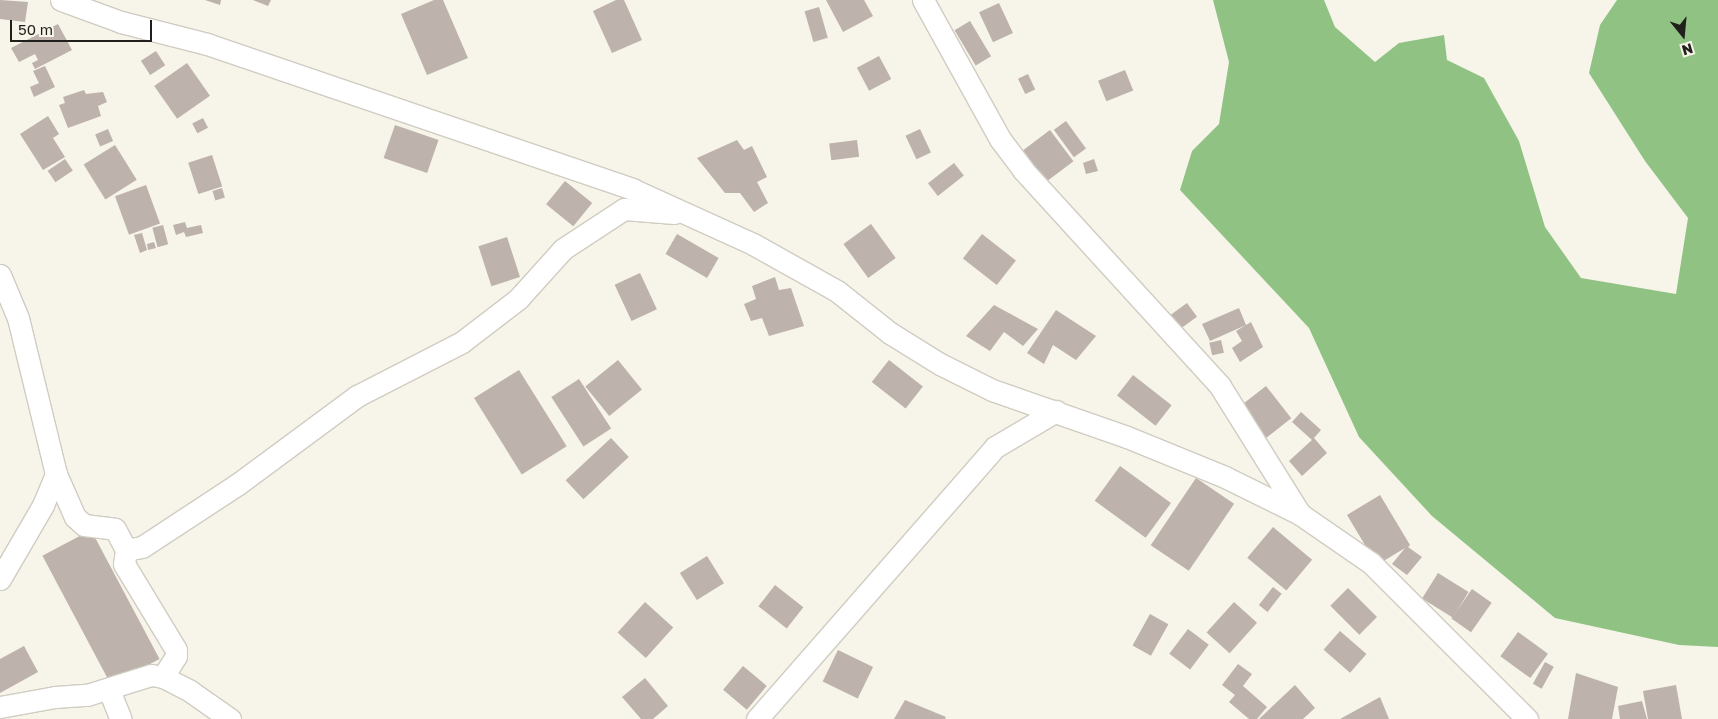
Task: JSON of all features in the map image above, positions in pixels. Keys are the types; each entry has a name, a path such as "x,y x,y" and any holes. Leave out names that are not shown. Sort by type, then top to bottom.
{"street":[{"path":"61,0 121,22 207,44 632,189 753,244 837,291 890,333 940,364 992,390 1056,411 1225,477 1300,514 1371,563 1527,719"},
{"path":"923,0 1000,139 1023,170 1220,386 1300,514"},
{"path":"126,550 142,547 238,484 357,396 462,342 518,299 562,249 624,209 689,215"},
{"path":"0,275 18,318 56,474 75,517 84,525 115,529 126,550 124,564 176,650 176,656 163,677"},
{"path":"757,719 995,446 1056,411"},
{"path":"0,579 43,505 56,474"},
{"path":"0,707 109,690 140,678 163,677 230,719"},
{"path":"109,690 121,719"}],"green space":[{"path":"1213,0 1324,0 1335,27 1375,62 1399,43 1444,35 1447,60 1484,78 1519,141 1545,227 1581,278 1676,294 1688,218 1645,161 1589,73 1600,25 1617,0 1718,0 1718,647 1679,645 1555,618 1432,516 1359,437 1309,328 1180,190 1192,151 1219,124 1229,62"}],"building":[{"path":"0,0 28,2 25,22 0,19"},
{"path":"205,0 221,0 220,5"},
{"path":"253,0 271,0 268,6"},
{"path":"434,0 443,0 468,58 427,75 401,14"},
{"path":"616,0 624,0 642,40 612,53 593,11"},
{"path":"826,0 864,0 873,16 843,32"},
{"path":"999,3 1013,33 993,42 979,12"},
{"path":"819,7 828,38 813,42 805,11"},
{"path":"970,21 991,56 976,65 955,30"},
{"path":"58,24 72,50 35,69 32,63 38,60 35,54 19,62 11,48"},
{"path":"156,51 165,65 150,75 141,61"},
{"path":"879,56 891,79 869,91 857,68"},
{"path":"187,63 210,96 177,119 154,86"},
{"path":"45,66 55,87 34,97 30,87 39,83 33,71"},
{"path":"1125,70 1133,90 1106,101 1098,81"},
{"path":"1028,74 1035,89 1025,94 1018,79"},
{"path":"84,90 86,94 103,92 107,102 98,106 101,116 68,128 59,105 65,103 63,97"},
{"path":"48,116 59,134 53,138 65,157 43,170 20,134"},
{"path":"203,118 208,128 197,133 192,123"},
{"path":"1066,121 1086,149 1074,157 1054,130"},
{"path":"395,125 438,140 427,173 384,158"},
{"path":"108,129 113,141 100,146 95,134"},
{"path":"920,129 931,153 916,159 905,136"},
{"path":"1050,130 1073,161 1044,183 1020,152"},
{"path":"737,140 744,150 752,146 767,177 757,182 768,203 754,212 740,193 725,193 697,158"},
{"path":"857,140 859,157 831,160 829,143"},
{"path":"115,145 137,180 105,199 84,165"},
{"path":"212,155 222,186 198,194 188,163"},
{"path":"65,159 73,171 55,182 48,171"},
{"path":"1094,159 1098,171 1086,174 1083,163"},
{"path":"954,163 964,176 938,196 928,183"},
{"path":"565,181 592,203 573,226 546,204"},
{"path":"146,185 160,224 129,235 115,196"},
{"path":"222,188 225,198 215,200 212,191"},
{"path":"185,222 187,228 201,225 203,233 186,237 184,232 176,235 173,225"},
{"path":"871,224 896,258 868,278 843,244"},
{"path":"163,225 168,244 158,247 152,228"},
{"path":"142,233 147,250 140,253 134,235"},
{"path":"677,234 719,258 707,278 666,254"},
{"path":"982,234 1016,260 997,285 963,258"},
{"path":"507,237 520,277 491,286 478,246"},
{"path":"154,242 156,248 148,250 147,244"},
{"path":"640,273 657,309 632,321 615,285"},
{"path":"775,277 779,290 791,288 804,326 769,336 762,318 751,321 744,304 756,299 752,286"},
{"path":"1187,303 1197,317 1172,335 1162,321"},
{"path":"994,305 1038,329 1023,346 1004,332 990,351 966,336"},
{"path":"1239,308 1246,325 1210,341 1202,324"},
{"path":"1056,310 1096,336 1076,360 1053,345 1044,364 1027,353"},
{"path":"1251,322 1263,347 1240,362 1232,348 1242,341 1236,331"},
{"path":"1221,340 1224,353 1212,355 1209,343"},
{"path":"618,360 642,390 609,416 585,386"},
{"path":"889,360 923,386 906,409 872,382"},
{"path":"519,370 567,446 522,474 474,398"},
{"path":"1133,375 1172,405 1156,426 1117,395"},
{"path":"579,379 611,428 583,446 551,397"},
{"path":"1266,386 1291,418 1265,439 1240,406"},
{"path":"1301,412 1321,430 1314,438 1327,453 1302,476 1289,461 1312,440 1292,422"},
{"path":"611,438 629,457 583,499 566,480"},
{"path":"1120,466 1171,503 1146,538 1095,501"},
{"path":"1196,478 1234,504 1189,571 1151,545"},
{"path":"1380,495 1410,545 1408,547 1422,557 1407,575 1392,564 1405,548 1377,565 1347,515"},
{"path":"1273,527 1312,560 1286,590 1247,558"},
{"path":"91,530 160,659 111,685 42,556"},
{"path":"707,556 724,583 697,600 680,573"},
{"path":"1438,573 1469,592 1453,618 1422,598"},
{"path":"775,585 803,607 787,628 758,606"},
{"path":"1273,587 1282,594 1268,612 1259,605"},
{"path":"1348,588 1377,617 1359,635 1330,606"},
{"path":"1472,589 1492,603 1471,632 1451,618"},
{"path":"645,602 673,627 646,658 618,632"},
{"path":"1234,602 1257,623 1230,653 1207,632"},
{"path":"1150,614 1168,624 1151,656 1133,645"},
{"path":"1188,629 1209,645 1190,669 1169,654"},
{"path":"1340,631 1366,654 1350,673 1324,650"},
{"path":"1518,632 1548,654 1530,678 1500,656"},
{"path":"24,646 38,672 0,693 0,659"},
{"path":"838,650 873,667 858,699 823,681"},
{"path":"1545,662 1554,667 1542,689 1533,684"},
{"path":"1238,664 1252,674 1243,686 1267,707 1257,719 1249,719 1229,702 1235,695 1222,685"},
{"path":"743,666 767,686 747,710 723,690"},
{"path":"1576,673 1618,687 1612,719 1568,719"},
{"path":"645,678 668,706 653,719 641,719 622,697"},
{"path":"1295,685 1315,708 1303,719 1259,719"},
{"path":"1676,685 1682,719 1648,719 1643,691"},
{"path":"1380,697 1389,719 1340,719"},
{"path":"905,700 946,717 945,719 894,719"},
{"path":"1642,701 1647,719 1620,719 1618,706"}]}
